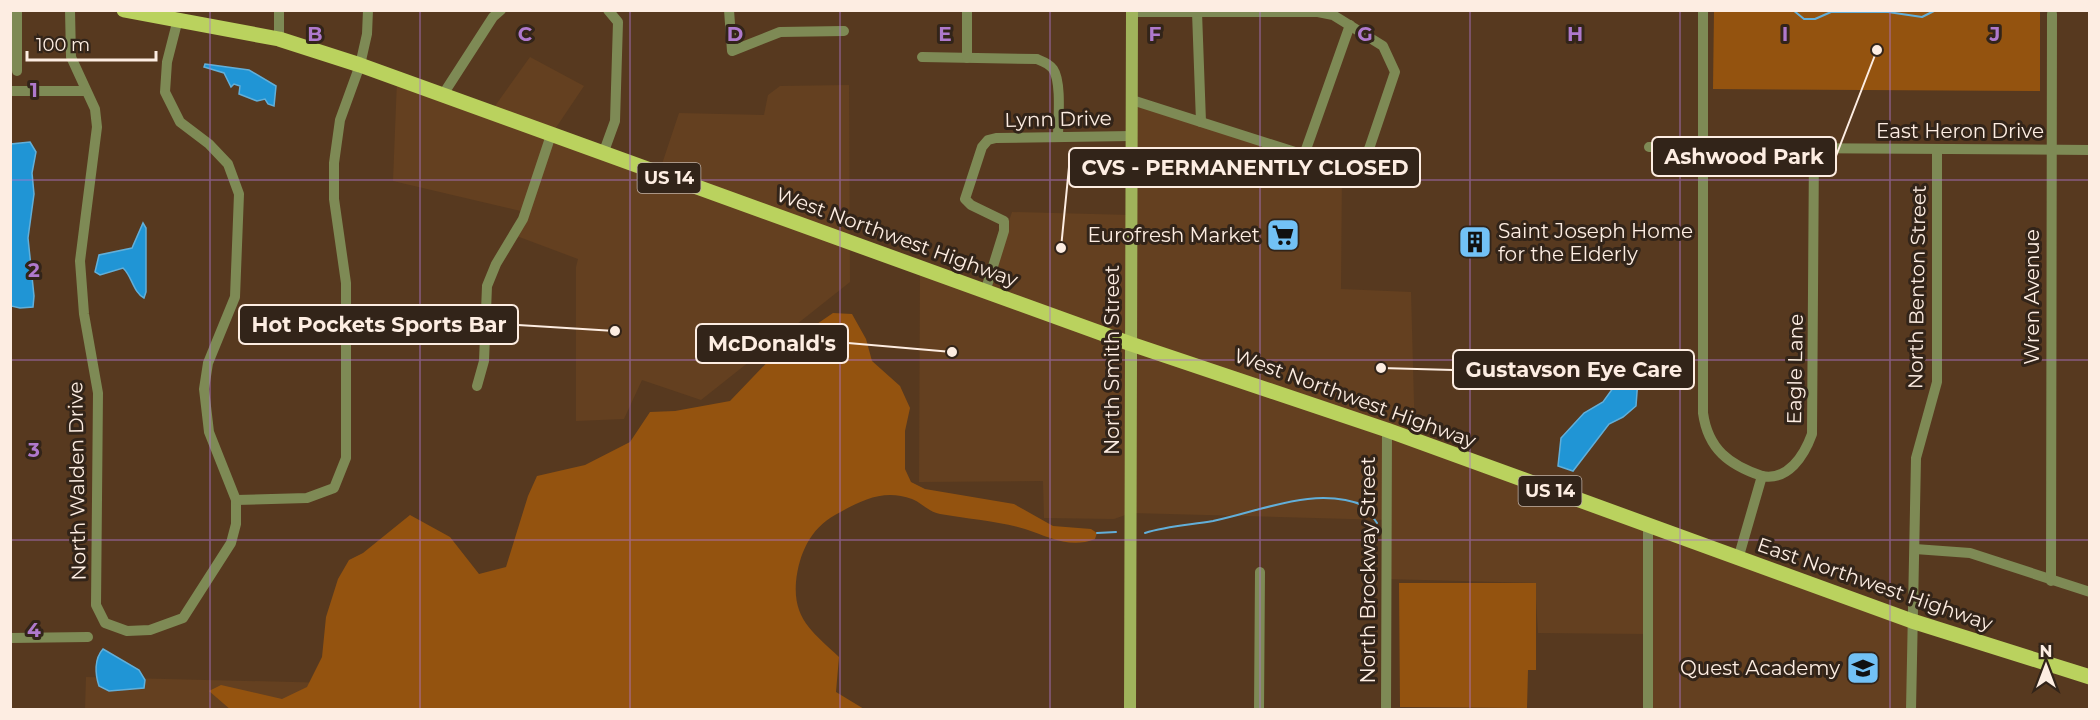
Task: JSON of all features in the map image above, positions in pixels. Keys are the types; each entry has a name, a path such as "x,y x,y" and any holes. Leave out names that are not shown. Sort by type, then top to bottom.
{"main road":[{"name":"West Northwest Highway","path":"124,10 197,16 360,65 1131,344 1387,430 1648,527"},
{"name":"East Northwest Highway","path":"1648,527 1912,621 2090,677"}],"street":[{"path":"17,10 17,71"},
{"name":"North Walden Drive","path":"70,10 69,47 74,67 95,109 97,127 80,261 84,314 98,393 96,605 105,623 127,631 150,630 183,618 231,543 236,524 236,500"},
{"path":"279,10 279,39"},
{"path":"172,15 165,92 180,122 209,144 228,164 239,194 235,297 208,363 204,389 209,432 236,500 307,498 334,488 346,458 346,283 334,199 334,163 340,120 360,65 367,34 368,10"},
{"path":"442,96 493,17 501,10"},
{"path":"603,154 615,121 618,22 608,10"},
{"path":"729,10 732,51 780,32 844,31"},
{"path":"967,10 967,58"},
{"path":"1703,10 1705,425 1718,452 1742,469 1762,476 1738,559"},
{"path":"1132,11 1318,12 1333,15 1383,46 1395,72 1370,148 1359,161 1342,167 1132,100"},
{"name":"North Smith Street","path":"1130,710 1132,11"},
{"path":"1197,12 1201,122"},
{"name":"Wren Avenue","path":"2051,580 2052,14"},
{"path":"1304,155 1350,25"},
{"path":"922,57 1037,59 1053,69 1058,83 1058,137"},
{"path":"10,91 85,91"},
{"path":"477,386 484,361 487,286 496,264 523,219 551,135"},
{"name":"Lynn Drive","path":"985,292 1004,231 1004,221 971,205 965,199 982,147 988,141 996,138 1132,136"},
{"name":"East Heron Drive","path":"1649,147 1936,151 2090,150"},
{"name":"Eagle Lane","path":"1762,476 1773,477 1788,471 1802,456 1812,434 1814,148"},
{"name":"North Benton Street","path":"1911,710 1916,458 1937,382 1936,151"},
{"name":"North Brockway Street","path":"1386,710 1387,430"},
{"path":"1648,527 1648,710"},
{"path":"1915,549 1970,553 2090,592"},
{"path":"1259,710 1260,572"},
{"path":"10,638 88,637"}],"shaded area":[{"path":"1714,11 2040,11 2040,91 1713,89"},
{"path":"530,57 584,86 551,135 659,173 679,113 764,115 768,95 780,86 849,85 850,282 701,400 642,380 624,419 576,421 576,267 578,259 514,235 525,212 393,181 397,80 490,113"},
{"path":"1132,100 1342,167 1341,289 1411,292 1415,440 1912,621 1911,709 1648,709 1648,634 1538,633 1535,583 1386,579 1386,520 1131,513 1114,519 1044,518 1043,481 919,482 920,268 985,291 1012,212 1131,215"},
{"path":"833,313 852,314 866,339 872,361 900,386 910,408 905,431 905,469 911,482 925,489 1014,504 1053,526 1091,529 1097,533 1095,539 1086,542 1068,542 1015,526 936,513 912,499 891,495 863,501 826,521 812,535 803,552 796,582 798,606 807,625 839,657 836,692 864,709 231,710 209,691 221,685 282,699 307,687 322,657 326,617 338,579 349,560 363,553 410,515 450,537 479,574 506,567 528,496 537,476 585,465 630,442 650,412 675,411 730,401 779,350"},
{"path":"1399,583 1536,583 1536,670 1528,670 1527,708 1400,707"},
{"path":"86,677 333,683 382,710 85,710"}],"water":[{"path":"205,64 249,70 276,86 274,106 268,104 265,99 257,101 239,94 240,86 234,84 231,87 224,73 204,67"},
{"path":"30,142 36,152 32,173 34,194 28,238 34,296 33,307 20,308 11,306 11,144"},
{"path":"143,223 146,228 146,292 144,298 137,292 123,268 100,275 95,272 99,255 132,248"},
{"path":"1628,354 1632,354 1639,365 1636,406 1623,417 1609,424 1573,471 1558,466 1561,438 1584,413 1603,402 1616,384"},
{"path":"103,649 139,670 145,680 144,688 109,691 99,686 96,667"}],"waterway":[{"path":"1793,10 1804,19 1815,19 1831,12 1888,12 1922,17 1936,10"},
{"path":"1145,533 1213,521 1289,502 1327,498 1346,500 1365,506 1377,523"},
{"path":"1097,533 1116,532"}],"place":[{"name":"Ashwood Park","path":"1877,50"},
{"name":"Eurofresh Market","path":"1283,235"},
{"name":"Saint Joseph Home for the Elderly","path":"1475,242"},
{"name":"CVS - PERMANENTLY CLOSED","path":"1061,248"},
{"name":"Hot Pockets Sports Bar","path":"615,331"},
{"name":"McDonald's","path":"952,352"},
{"name":"Gustavson Eye Care","path":"1381,368"},
{"name":"Quest Academy","path":"1863,668"}]}
